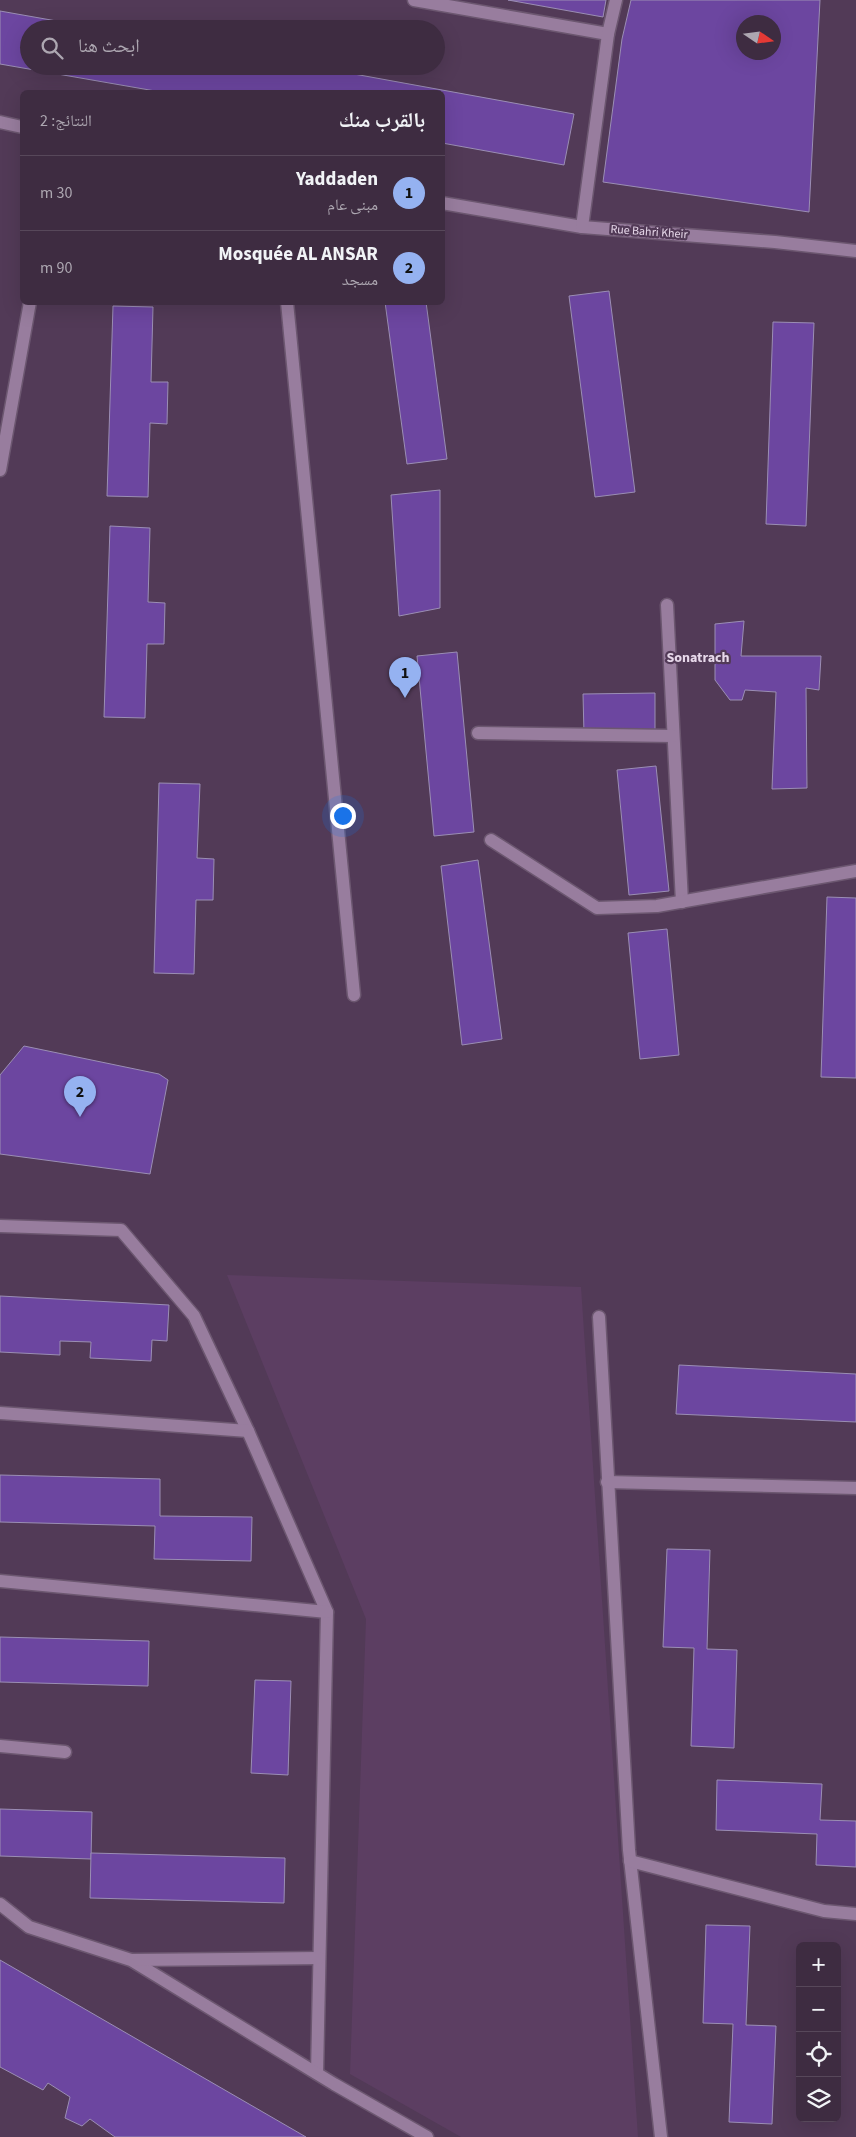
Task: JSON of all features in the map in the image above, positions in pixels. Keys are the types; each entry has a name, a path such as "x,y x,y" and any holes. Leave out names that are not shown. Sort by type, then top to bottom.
{"street":[{"path":"414,0 608,34"},
{"path":"582,227 608,34 616,0"},
{"path":"0,122 20,127"},
{"name":"Rue Bahri Kheir","path":"445,204 582,227 775,242 856,251"},
{"path":"0,470 29,305"},
{"path":"287,305 354,995"},
{"path":"667,605 682,902"},
{"path":"478,732 674,736"},
{"path":"491,840 597,908 656,906 856,871"},
{"path":"0,1226 121,1230 194,1316 248,1431 327,1612 316,2073"},
{"path":"599,1316 630,1861 661,2137"},
{"path":"0,1413 248,1431"},
{"path":"607,1482 856,1488"},
{"path":"0,1582 327,1612"},
{"path":"0,1746 66,1752"},
{"path":"630,1861 824,1912 856,1914"},
{"path":"0,1904 29,1927 131,1960 316,2073 427,2137"},
{"path":"131,1960 319,1958"}],"shaded area":[{"path":"227,1275 581,1287 638,2137 461,2137 350,2074 366,1619"}],"building":[{"path":"508,0 606,0 603,17"},
{"path":"631,0 820,0 809,212 603,182 622,39"},
{"path":"0,11 51,20 20,20 20,67 0,64"},
{"path":"63,75 360,75 442,90 150,90"},
{"path":"445,91 574,114 564,165 445,144"},
{"path":"609,291 635,492 595,497 569,296"},
{"path":"385,305 426,305 447,459 407,464"},
{"path":"113,306 153,307 151,382 168,382 167,424 150,423 148,497 107,496"},
{"path":"773,322 814,323 806,526 766,524"},
{"path":"440,490 440,608 399,616 391,495"},
{"path":"110,526 150,528 148,602 165,603 164,644 147,644 145,718 104,717"},
{"path":"744,621 741,656 821,656 819,690 806,688 807,788 772,789 776,692 745,690 742,700 730,700 715,680 715,624"},
{"path":"457,652 474,832 434,836 417,656"},
{"path":"655,693 655,731 584,734 583,694"},
{"path":"656,766 669,891 629,895 617,770"},
{"path":"159,783 200,784 197,858 214,859 213,900 196,900 194,974 154,973"},
{"path":"478,860 502,1039 462,1045 441,866"},
{"path":"827,897 856,898 856,1078 821,1077"},
{"path":"667,929 679,1055 640,1059 628,933"},
{"path":"24,1046 159,1074 168,1080 150,1174 0,1154 0,1075"},
{"path":"0,1296 169,1305 167,1341 152,1340 151,1361 90,1358 91,1342 60,1341 60,1355 0,1352"},
{"path":"679,1365 856,1374 856,1422 676,1414"},
{"path":"0,1475 160,1479 160,1516 252,1517 251,1561 154,1559 155,1526 0,1522"},
{"path":"667,1549 710,1550 707,1649 737,1650 734,1748 691,1746 694,1648 663,1647"},
{"path":"0,1637 149,1641 148,1686 0,1682"},
{"path":"255,1680 291,1681 288,1775 251,1773"},
{"path":"717,1780 822,1784 820,1820 856,1821 856,1867 816,1865 817,1834 716,1830"},
{"path":"0,1809 92,1812 91,1859 0,1856"},
{"path":"91,1853 285,1858 284,1903 90,1898"},
{"path":"706,1925 750,1926 746,2025 776,2026 772,2124 729,2122 733,2024 703,2023"},
{"path":"0,1960 306,2137 115,2137 90,2119 82,2126 65,2118 70,2097 48,2083 43,2090 0,2067"}],"place":[{"name":"Yaddaden","path":"405,698"},
{"name":"Mosquée AL ANSAR","path":"80,1117"}],"district":[{"name":"Sonatrach","path":"698,658"}]}
